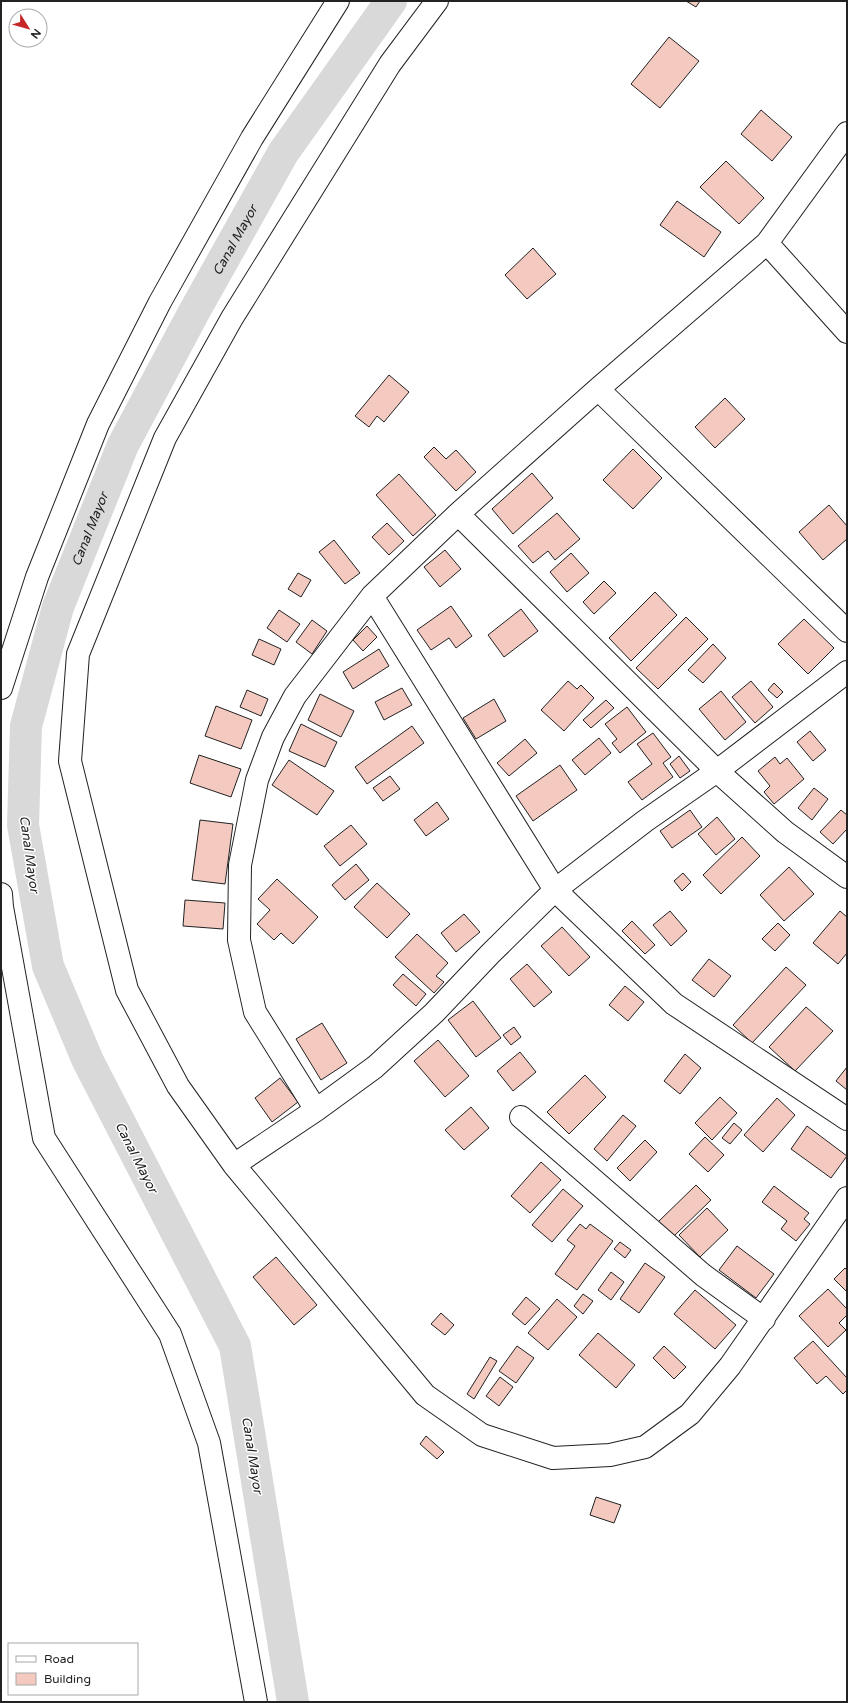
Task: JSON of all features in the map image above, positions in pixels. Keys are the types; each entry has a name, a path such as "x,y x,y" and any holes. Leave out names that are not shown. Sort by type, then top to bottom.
{"street":[{"path":"1,688 37,577 98,424 160,302 252,138 338,1"},
{"path":"437,1 390,64 232,318 164,438 78,654 70,761 127,990 178,1086 234,1165 425,1395 482,1435 553,1458 610,1455 645,1447 690,1414 730,1366 847,1198"},
{"path":"316,1110 255,1012 239,940 240,865 257,780 273,737 294,696 372,596 458,514 598,389 767,243 847,133"},
{"path":"767,243 847,332"},
{"path":"598,389 847,631"},
{"path":"458,514 717,772 786,832 847,877"},
{"path":"372,596 555,890 674,1004 847,1119"},
{"path":"234,1165 316,1110 381,1062 434,1013 490,954 555,890 645,821 717,772 847,672"},
{"path":"1,894 44,1138 170,1334 209,1443 256,1702"},
{"path":"522,1117 703,1275 764,1318"}],"building":[{"path":"686,1 700,1 696,7"},
{"path":"669,37 699,61 660,108 631,84"},
{"path":"761,110 792,137 772,161 741,134"},
{"path":"726,161 764,198 739,224 700,187"},
{"path":"677,201 721,232 704,257 660,225"},
{"path":"533,248 556,274 527,299 505,275"},
{"path":"389,375 409,392 384,422 377,416 369,427 355,416"},
{"path":"725,398 745,419 715,448 695,427"},
{"path":"434,447 446,459 456,450 476,472 456,491 424,457"},
{"path":"633,449 662,478 633,509 603,480"},
{"path":"532,473 553,498 513,534 492,509"},
{"path":"399,474 436,515 413,536 376,495"},
{"path":"829,505 847,526 847,539 823,560 799,532"},
{"path":"557,513 580,539 555,560 548,551 533,563 518,546"},
{"path":"387,523 404,541 389,555 372,537"},
{"path":"334,540 360,573 345,584 319,552"},
{"path":"445,550 461,569 440,587 424,567"},
{"path":"571,553 589,573 567,592 550,572"},
{"path":"298,573 311,580 301,597 288,589"},
{"path":"604,581 616,593 594,614 583,602"},
{"path":"655,592 677,615 631,661 609,638"},
{"path":"451,606 472,636 456,648 449,638 431,650 417,630"},
{"path":"521,609 538,631 504,657 488,635"},
{"path":"279,610 300,624 287,642 267,628"},
{"path":"686,617 708,639 658,689 636,668"},
{"path":"804,619 834,648 808,674 778,644"},
{"path":"312,620 327,631 312,654 296,642"},
{"path":"367,626 377,637 363,651 353,640"},
{"path":"259,639 281,649 274,665 252,655"},
{"path":"713,644 726,658 703,683 688,670"},
{"path":"379,649 389,666 353,689 343,672"},
{"path":"568,681 577,689 581,685 594,698 564,731 541,710"},
{"path":"751,681 773,707 755,723 732,697"},
{"path":"774,683 783,692 777,698 768,690"},
{"path":"402,688 412,705 384,720 375,702"},
{"path":"247,690 268,699 261,716 240,707"},
{"path":"721,691 746,722 725,740 699,709"},
{"path":"320,694 354,711 341,737 308,720"},
{"path":"494,699 506,721 476,739 463,718"},
{"path":"606,700 614,708 591,728 583,720"},
{"path":"216,706 252,720 241,749 205,736"},
{"path":"627,707 646,732 620,753 612,743 617,739 605,724"},
{"path":"301,724 337,742 325,767 289,751"},
{"path":"412,726 424,743 367,784 355,767"},
{"path":"810,731 826,750 813,761 797,742"},
{"path":"653,733 671,757 663,763 673,777 642,800 628,782 652,764 637,744"},
{"path":"599,738 611,753 585,775 572,760"},
{"path":"525,739 537,753 509,776 497,763"},
{"path":"199,755 241,769 231,797 190,783"},
{"path":"679,756 690,771 680,778 670,764"},
{"path":"775,757 780,764 787,758 804,779 774,804 764,792 770,786 758,771"},
{"path":"289,760 334,791 317,815 272,785"},
{"path":"560,765 577,790 533,821 516,796"},
{"path":"390,776 400,789 383,801 373,788"},
{"path":"814,788 828,799 812,820 798,808"},
{"path":"437,802 449,819 426,836 414,820"},
{"path":"690,810 702,827 672,848 660,831"},
{"path":"841,810 847,815 847,829 833,844 820,832"},
{"path":"717,817 735,839 716,855 698,834"},
{"path":"200,820 233,824 225,884 192,880"},
{"path":"351,825 367,844 340,866 324,846"},
{"path":"742,837 760,856 721,894 703,875"},
{"path":"356,864 369,880 345,900 332,885"},
{"path":"789,867 814,894 784,921 760,895"},
{"path":"683,873 691,882 682,891 674,881"},
{"path":"277,879 318,917 293,944 281,933 274,940 257,924 270,910 258,899"},
{"path":"377,883 410,914 387,938 354,907"},
{"path":"185,900 225,903 223,929 183,926"},
{"path":"670,911 687,931 671,946 653,925"},
{"path":"840,911 847,917 847,953 838,964 813,943"},
{"path":"464,914 480,932 456,952 441,933"},
{"path":"632,921 655,945 645,954 622,931"},
{"path":"778,923 790,935 775,951 762,939"},
{"path":"562,927 590,957 569,976 541,946"},
{"path":"417,934 448,963 436,976 444,982 434,993 395,957"},
{"path":"709,959 731,976 714,997 692,980"},
{"path":"527,964 552,992 534,1007 510,979"},
{"path":"786,967 806,985 752,1043 733,1025"},
{"path":"403,974 426,994 416,1006 393,985"},
{"path":"625,986 644,1002 628,1021 609,1005"},
{"path":"473,1001 501,1038 476,1057 448,1020"},
{"path":"806,1007 833,1031 795,1071 769,1047"},
{"path":"322,1023 347,1063 321,1080 296,1039"},
{"path":"514,1027 521,1037 511,1045 503,1035"},
{"path":"438,1040 469,1076 445,1097 414,1061"},
{"path":"520,1052 536,1072 513,1091 497,1071"},
{"path":"685,1054 701,1068 680,1094 664,1081"},
{"path":"847,1067 847,1090 836,1081"},
{"path":"585,1075 606,1097 569,1134 547,1112"},
{"path":"280,1078 298,1102 272,1122 255,1098"},
{"path":"720,1097 737,1113 712,1140 695,1123"},
{"path":"777,1098 795,1115 763,1152 744,1135"},
{"path":"471,1107 489,1128 464,1150 445,1130"},
{"path":"623,1115 636,1126 607,1161 594,1149"},
{"path":"734,1123 742,1130 730,1144 722,1138"},
{"path":"807,1126 847,1156 831,1178 791,1149"},
{"path":"705,1137 724,1155 708,1172 689,1154"},
{"path":"645,1140 657,1152 630,1181 617,1168"},
{"path":"541,1162 561,1180 530,1213 511,1196"},
{"path":"696,1185 711,1200 672,1238 657,1223"},
{"path":"774,1186 809,1213 804,1219 810,1224 796,1241 781,1229 787,1221 762,1202"},
{"path":"563,1189 583,1206 552,1242 532,1225"},
{"path":"707,1208 728,1230 700,1257 679,1235"},
{"path":"580,1224 586,1229 590,1224 613,1241 577,1290 555,1274 575,1246 567,1240"},
{"path":"620,1242 631,1250 625,1258 614,1249"},
{"path":"737,1246 774,1274 756,1298 719,1270"},
{"path":"276,1257 317,1305 294,1325 253,1277"},
{"path":"645,1263 665,1277 639,1313 620,1299"},
{"path":"845,1268 847,1270 847,1292 834,1279"},
{"path":"611,1272 624,1282 611,1300 598,1290"},
{"path":"828,1289 847,1309 847,1315 839,1323 846,1330 828,1347 799,1316"},
{"path":"695,1290 736,1325 715,1349 674,1314"},
{"path":"583,1294 593,1301 583,1314 574,1306"},
{"path":"526,1297 540,1309 525,1325 512,1314"},
{"path":"557,1299 577,1317 548,1350 528,1333"},
{"path":"441,1313 454,1325 445,1335 431,1324"},
{"path":"598,1333 635,1365 616,1388 579,1355"},
{"path":"813,1341 847,1378 847,1390 843,1394 826,1376 817,1384 794,1358"},
{"path":"517,1346 534,1358 516,1383 499,1371"},
{"path":"664,1346 686,1367 674,1379 653,1358"},
{"path":"490,1357 497,1361 474,1399 467,1394"},
{"path":"500,1377 513,1387 499,1406 486,1396"},
{"path":"426,1436 444,1452 437,1459 420,1444"},
{"path":"596,1497 621,1505 614,1523 590,1515"}],"waterway":[{"name":"Canal Mayor","path":"293,1702 235,1346 88,1061 48,966 23,825 26,726 58,607 123,445 194,312 283,153 391,1"}]}
